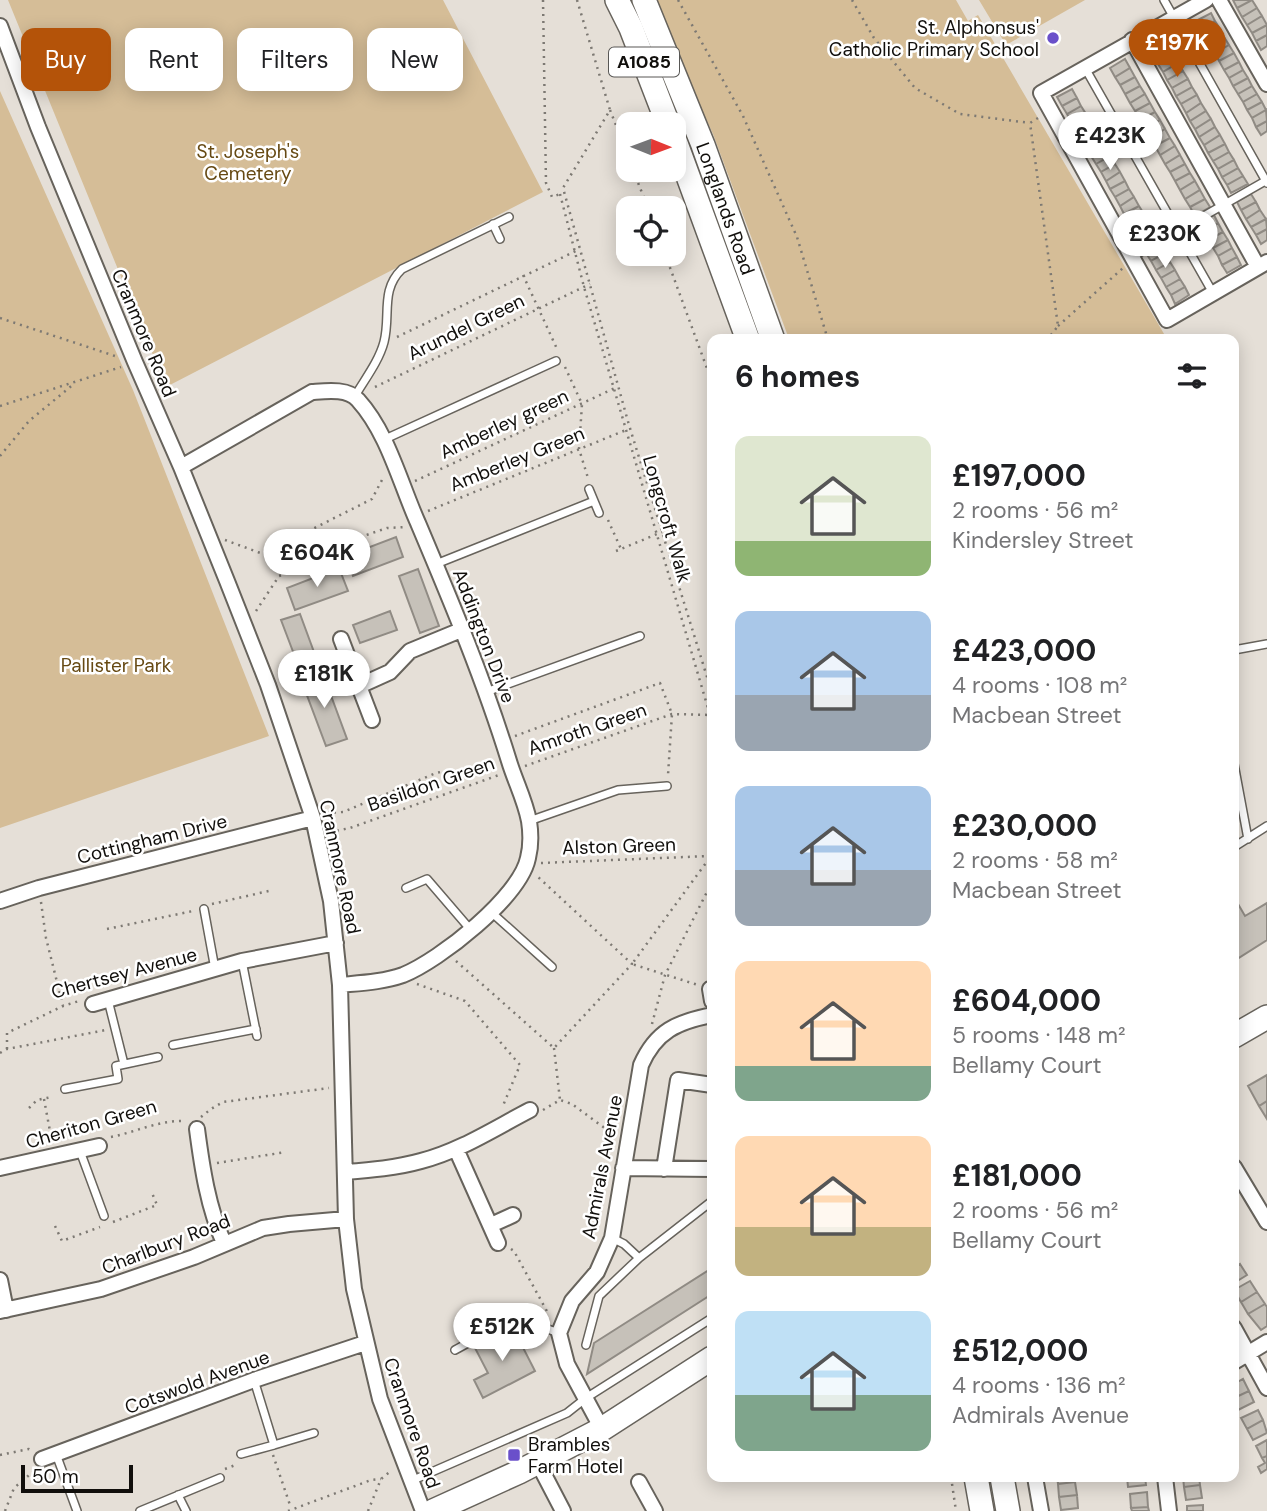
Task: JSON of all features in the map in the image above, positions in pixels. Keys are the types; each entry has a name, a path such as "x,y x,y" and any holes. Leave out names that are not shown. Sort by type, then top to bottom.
{"main road":[{"name":"A1085","path":"617,0 631,27 663,112"},
{"name":"Longlands Road","path":"644,0 703,145 771,334"},
{"name":"Longlands Road","path":"686,171 746,334"},
{"path":"1239,1031 1267,1017"},
{"path":"433,1511 538,1463 602,1429 707,1361"},
{"path":"977,1482 982,1511"},
{"path":"1003,1482 1008,1511"}],"street":[{"path":"1132,40 1224,205 1262,265 1167,320 1041,93 1132,40 1206,0"},
{"path":"1219,0 1267,84"},
{"name":"Cranmore Road","path":"0,26 38,127 245,626 312,815 331,901 340,985 346,1219 354,1289 380,1399 423,1511"},
{"path":"181,467 312,392 334,391 355,396"},
{"name":"Addington Drive","path":"355,396 369,413 383,440 436,564 485,692 529,821 531,836 526,866"},
{"path":"359,686 390,672 411,651 461,629"},
{"path":"341,639 372,720"},
{"name":"Cottingham Drive","path":"0,901 38,888 312,815"},
{"path":"340,985 397,976 444,951 491,912 515,885 526,866"},
{"name":"Chertsey Avenue","path":"100,1002 242,961 336,943"},
{"name":"Admirals Avenue","path":"559,1333 572,1301 597,1272 612,1238 641,1065 649,1048 670,1028 707,1017"},
{"path":"664,1169 678,1080 707,1084"},
{"path":"345,1172 422,1161 456,1149 530,1110"},
{"path":"197,1129 216,1225 224,1243"},
{"name":"Cheriton Green","path":"0,1168 99,1146"},
{"path":"456,1149 499,1242"},
{"path":"623,1168 707,1169"},
{"path":"1239,1175 1267,1222"},
{"path":"491,1225 513,1215"},
{"name":"Charlbury Road","path":"3,1311 101,1289 194,1258 263,1228 346,1219"},
{"path":"0,1280 3,1311"},
{"path":"559,1333 567,1364 602,1429"},
{"path":"1239,1337 1267,1388"},
{"path":"1239,1359 1267,1342"},
{"name":"Cotswold Avenue","path":"49,1456 365,1343"},
{"path":"538,1463 563,1511"},
{"path":"639,1482 655,1511"},
{"path":"1036,1482 1041,1511"},
{"path":"1166,1482 1169,1511"}],"lane":[{"path":"1133,258 1267,182 1164,0"},
{"path":"1085,67 1213,293"},
{"path":"355,396 384,343 387,298 394,276 402,268 509,217"},
{"path":"493,225 500,239"},
{"path":"383,440 556,361"},
{"path":"589,489 599,513"},
{"path":"436,564 594,501"},
{"path":"485,692 640,636"},
{"path":"1239,649 1267,644"},
{"path":"529,821 618,790 667,786"},
{"path":"1239,791 1248,839"},
{"path":"1239,844 1267,826"},
{"path":"406,888 426,879 470,929"},
{"path":"204,909 215,968"},
{"path":"491,912 552,967"},
{"path":"173,1045 256,1032 242,961"},
{"path":"100,1002 115,1028 124,1064"},
{"path":"65,1089 118,1079 116,1066 158,1057"},
{"path":"79,1150 104,1216"},
{"path":"586,1345 599,1296 639,1258 707,1205"},
{"path":"612,1238 624,1244 639,1258"},
{"path":"410,1481 567,1413 586,1398 707,1321"},
{"path":"455,1350 508,1322 525,1322 559,1333"},
{"path":"254,1381 274,1445"},
{"path":"241,1454 314,1433"},
{"path":"49,1456 77,1511"},
{"path":"140,1511 220,1478"},
{"path":"178,1495 186,1511"}],"path":[{"path":"543,0 546,183 552,197 562,194"},
{"path":"577,0 616,125"},
{"path":"678,0 743,116 797,237 826,334"},
{"path":"852,0 874,38 915,88 960,114 1031,123 1049,109"},
{"path":"610,110 563,188 562,194 584,287 707,677"},
{"path":"1031,123 1058,326"},
{"path":"562,194 590,284 616,388"},
{"name":"Arundel Green","path":"384,343 580,249"},
{"path":"1052,334 1133,258"},
{"path":"669,266 707,368"},
{"path":"523,275 582,404 579,449 589,489"},
{"name":"Arundel Green","path":"355,396 590,284"},
{"path":"0,318 135,362"},
{"path":"0,406 135,362"},
{"path":"0,456 29,422 78,381"},
{"name":"Amberley green","path":"402,486 616,388"},
{"name":"Amberley Green","path":"245,626 279,576 326,559 346,542 387,528 408,528 417,520 628,430"},
{"name":"Longcroft Walk","path":"628,430 707,702"},
{"path":"208,534 263,554 372,499 393,463"},
{"path":"599,513 607,519 621,549"},
{"path":"616,551 662,532"},
{"name":"Amroth Green","path":"502,741 660,683 672,714"},
{"path":"667,786 672,714"},
{"name":"Amroth Green","path":"511,767 672,714 707,715"},
{"path":"312,815 343,812 436,773 445,771 475,774 511,767"},
{"name":"Basildon Green","path":"317,835 350,828 511,767"},
{"name":"Alston Green","path":"526,866 707,856"},
{"path":"554,1048 632,964 707,861"},
{"path":"526,866 632,964 707,993"},
{"path":"38,888 46,938 63,1006"},
{"path":"107,929 204,909 208,905 273,890"},
{"path":"651,1026 665,975 707,892"},
{"path":"444,951 554,1048 560,1100"},
{"path":"397,976 465,1001 520,1065 493,1129"},
{"name":"Chertsey Avenue","path":"7,1049 7,1033 63,1006 89,999 90,1004 100,1002"},
{"path":"0,1053 7,1049 115,1028"},
{"path":"197,1129 200,1119 223,1102 342,1086"},
{"path":"29,1108 37,1100 52,1097"},
{"path":"44,1098 55,1156"},
{"path":"530,1110 539,1112 560,1100 572,1104 627,1144"},
{"name":"Cheriton Green","path":"99,1146 106,1138 131,1133 152,1124 191,1121 197,1129"},
{"path":"202,1165 286,1152"},
{"path":"499,1242 514,1251 559,1333"},
{"path":"274,1445 273,1459 291,1510 371,1480 381,1479"},
{"path":"0,1455 29,1449 49,1456 14,1488 5,1511"},
{"path":"220,1478 223,1470 239,1463 241,1454"},
{"path":"368,1511 381,1479 402,1462"},
{"path":"952,1482 956,1511"}],"green space":[{"name":"St. Joseph's Cemetery","path":"8,0 443,0 458,28 367,28 367,91 463,91 463,38 543,192 166,387 45,91 111,91 111,28 21,28 21,32"},
{"path":"651,0 956,0 968,21 978,15 1164,334 787,334 713,134"},
{"path":"979,0 1085,0 1006,45"},
{"name":"Pallister Park","path":"0,91 133,390 269,736 0,828"}],"building":[{"path":"1233,0 1252,0 1237,8"},
{"path":"1252,0 1257,8 1242,17 1237,8"},
{"path":"1257,8 1262,16 1247,25 1242,17"},
{"path":"1211,13 1215,21 1201,29 1196,21"},
{"path":"1262,16 1267,25 1252,33 1247,25"},
{"path":"1215,21 1220,29 1206,37 1201,29"},
{"path":"1267,25 1267,35 1256,41 1252,33"},
{"path":"1220,29 1224,37 1210,45 1206,37"},
{"path":"1267,35 1267,46 1261,50 1256,41"},
{"path":"1224,37 1229,45 1215,53 1210,45"},
{"path":"1165,39 1169,47 1153,56 1149,48"},
{"path":"1229,45 1234,53 1219,61 1215,53"},
{"path":"1169,47 1174,55 1158,64 1153,56"},
{"path":"1234,53 1239,62 1224,70 1219,61"},
{"path":"1174,55 1178,63 1163,72 1158,64"},
{"path":"1125,59 1130,68 1115,77 1110,68"},
{"path":"1239,62 1243,70 1229,78 1224,70"},
{"path":"1178,63 1183,71 1167,80 1163,72"},
{"path":"1130,68 1135,77 1120,85 1115,77"},
{"path":"1243,70 1248,78 1233,86 1229,78"},
{"path":"1183,71 1188,79 1172,88 1167,80"},
{"path":"1135,77 1140,86 1125,94 1120,85"},
{"path":"1248,78 1252,86 1238,94 1233,86"},
{"path":"1188,79 1192,87 1176,96 1172,88"},
{"path":"1140,86 1145,94 1130,103 1125,94"},
{"path":"1252,86 1257,94 1243,102 1238,94"},
{"path":"1192,87 1197,95 1181,104 1176,96"},
{"path":"1072,89 1077,98 1062,106 1057,97"},
{"path":"1145,94 1150,103 1135,111 1130,103"},
{"path":"1257,94 1262,102 1247,110 1243,102"},
{"path":"1197,95 1201,103 1186,113 1181,104"},
{"path":"1077,98 1081,106 1067,114 1062,106"},
{"path":"1262,102 1266,110 1252,118 1247,110"},
{"path":"1150,103 1155,112 1140,120 1135,111"},
{"path":"1201,103 1206,111 1190,121 1186,113"},
{"path":"1081,106 1086,114 1072,122 1067,114"},
{"path":"1266,110 1267,121 1256,127 1252,118"},
{"path":"1206,111 1211,119 1195,129 1190,121"},
{"path":"1155,112 1160,120 1145,129 1140,120"},
{"path":"1086,114 1091,122 1077,131 1072,122"},
{"path":"1211,119 1215,127 1199,137 1195,129"},
{"path":"1160,120 1165,129 1150,138 1145,129"},
{"path":"1267,121 1267,131 1261,135 1256,127"},
{"path":"1091,122 1096,131 1082,139 1077,131"},
{"path":"1215,127 1220,135 1204,145 1199,137"},
{"path":"1165,129 1170,138 1155,146 1150,138"},
{"path":"1096,131 1101,139 1086,147 1082,139"},
{"path":"1220,135 1225,144 1208,153 1204,145"},
{"path":"1170,138 1175,146 1160,155 1155,146"},
{"path":"1101,139 1105,147 1091,156 1086,147"},
{"path":"1225,144 1229,152 1213,161 1208,153"},
{"path":"1175,146 1180,155 1165,164 1160,155"},
{"path":"1105,147 1110,156 1096,164 1091,156"},
{"path":"1229,152 1234,160 1218,169 1213,161"},
{"path":"1180,155 1185,164 1170,172 1165,164"},
{"path":"1110,156 1115,164 1101,172 1096,164"},
{"path":"1234,160 1238,168 1222,177 1218,169"},
{"path":"1115,164 1120,172 1106,181 1101,172"},
{"path":"1185,164 1190,173 1175,181 1170,172"},
{"path":"1238,168 1243,176 1227,185 1222,177"},
{"path":"1120,172 1125,181 1110,189 1106,181"},
{"path":"1190,173 1195,181 1180,190 1175,181"},
{"path":"1243,176 1248,184 1231,193 1227,185"},
{"path":"1125,181 1129,189 1115,197 1110,189"},
{"path":"1195,181 1200,190 1185,199 1180,190"},
{"path":"1129,189 1134,197 1120,206 1115,197"},
{"path":"1200,190 1205,199 1190,207 1185,199"},
{"path":"1251,194 1256,202 1241,210 1237,202"},
{"path":"1134,197 1139,206 1124,214 1120,206"},
{"path":"1205,199 1210,207 1195,216 1190,207"},
{"path":"1256,202 1260,210 1246,219 1241,210"},
{"path":"1139,206 1144,214 1129,222 1124,214"},
{"path":"1260,210 1266,219 1251,227 1246,219"},
{"path":"1144,214 1148,222 1134,231 1129,222"},
{"path":"1214,215 1218,223 1204,231 1199,223"},
{"path":"1266,219 1267,229 1256,235 1251,227"},
{"path":"1148,222 1153,231 1139,239 1134,231"},
{"path":"1218,223 1223,232 1208,240 1204,231"},
{"path":"1267,229 1267,240 1261,244 1256,235"},
{"path":"1153,231 1158,239 1144,247 1139,239"},
{"path":"1223,232 1228,240 1213,248 1208,240"},
{"path":"1228,240 1232,248 1218,256 1213,248"},
{"path":"1160,245 1165,253 1151,261 1146,253"},
{"path":"1232,248 1237,257 1222,265 1218,256"},
{"path":"1165,253 1170,262 1156,270 1151,261"},
{"path":"1237,257 1241,265 1227,273 1222,265"},
{"path":"1170,262 1175,270 1161,278 1156,270"},
{"path":"1175,270 1180,279 1166,287 1161,278"},
{"path":"1180,279 1185,287 1171,295 1166,287"},
{"path":"1185,287 1189,295 1175,304 1171,295"},
{"path":"396,537 403,557 353,576 346,556"},
{"path":"339,568 348,591 295,610 287,588"},
{"path":"418,569 439,626 420,633 399,576"},
{"path":"390,611 397,630 360,643 353,625"},
{"path":"300,614 318,663 300,670 281,620"},
{"path":"323,674 347,739 326,746 302,682"},
{"path":"1267,903 1267,940 1239,958 1239,906 1245,916"},
{"path":"1267,1075 1267,1101 1259,1106 1248,1086"},
{"path":"1267,1101 1267,1119 1259,1106"},
{"path":"1239,1265 1247,1275 1239,1280"},
{"path":"707,1271 707,1297 587,1374 594,1343"},
{"path":"1250,1281 1257,1292 1241,1302 1239,1287"},
{"path":"1257,1292 1265,1304 1248,1314 1241,1302"},
{"path":"1265,1304 1267,1326 1261,1330 1248,1314"},
{"path":"513,1328 535,1371 483,1398 474,1380 488,1373 475,1348"},
{"path":"1243,1379 1249,1391 1239,1396 1239,1381"},
{"path":"1249,1391 1254,1402 1239,1410 1239,1396"},
{"path":"1258,1410 1263,1420 1247,1429 1241,1418"},
{"path":"1263,1420 1267,1433 1253,1440 1247,1429"},
{"path":"1267,1440 1267,1456 1262,1458 1256,1446"},
{"path":"1267,1456 1267,1469 1261,1473 1258,1467 1265,1463 1262,1458"},
{"path":"1075,1482 1077,1495 1059,1497 1058,1484"},
{"path":"1128,1482 1146,1482 1146,1485 1128,1487"},
{"path":"1184,1482 1200,1482 1200,1485 1184,1487"},
{"path":"1200,1485 1202,1498 1186,1500 1184,1487"},
{"path":"1147,1492 1148,1507 1131,1508 1130,1494"},
{"path":"1077,1495 1078,1508 1061,1510 1059,1497"},
{"path":"1203,1505 1203,1511 1187,1511 1187,1506"},
{"path":"1148,1507 1149,1511 1132,1511 1131,1508"}],"place":[{"name":"St. Alphonsus' Catholic Primary School","path":"1053,38"},
{"name":"Brambles Farm Hotel","path":"514,1455"}]}
